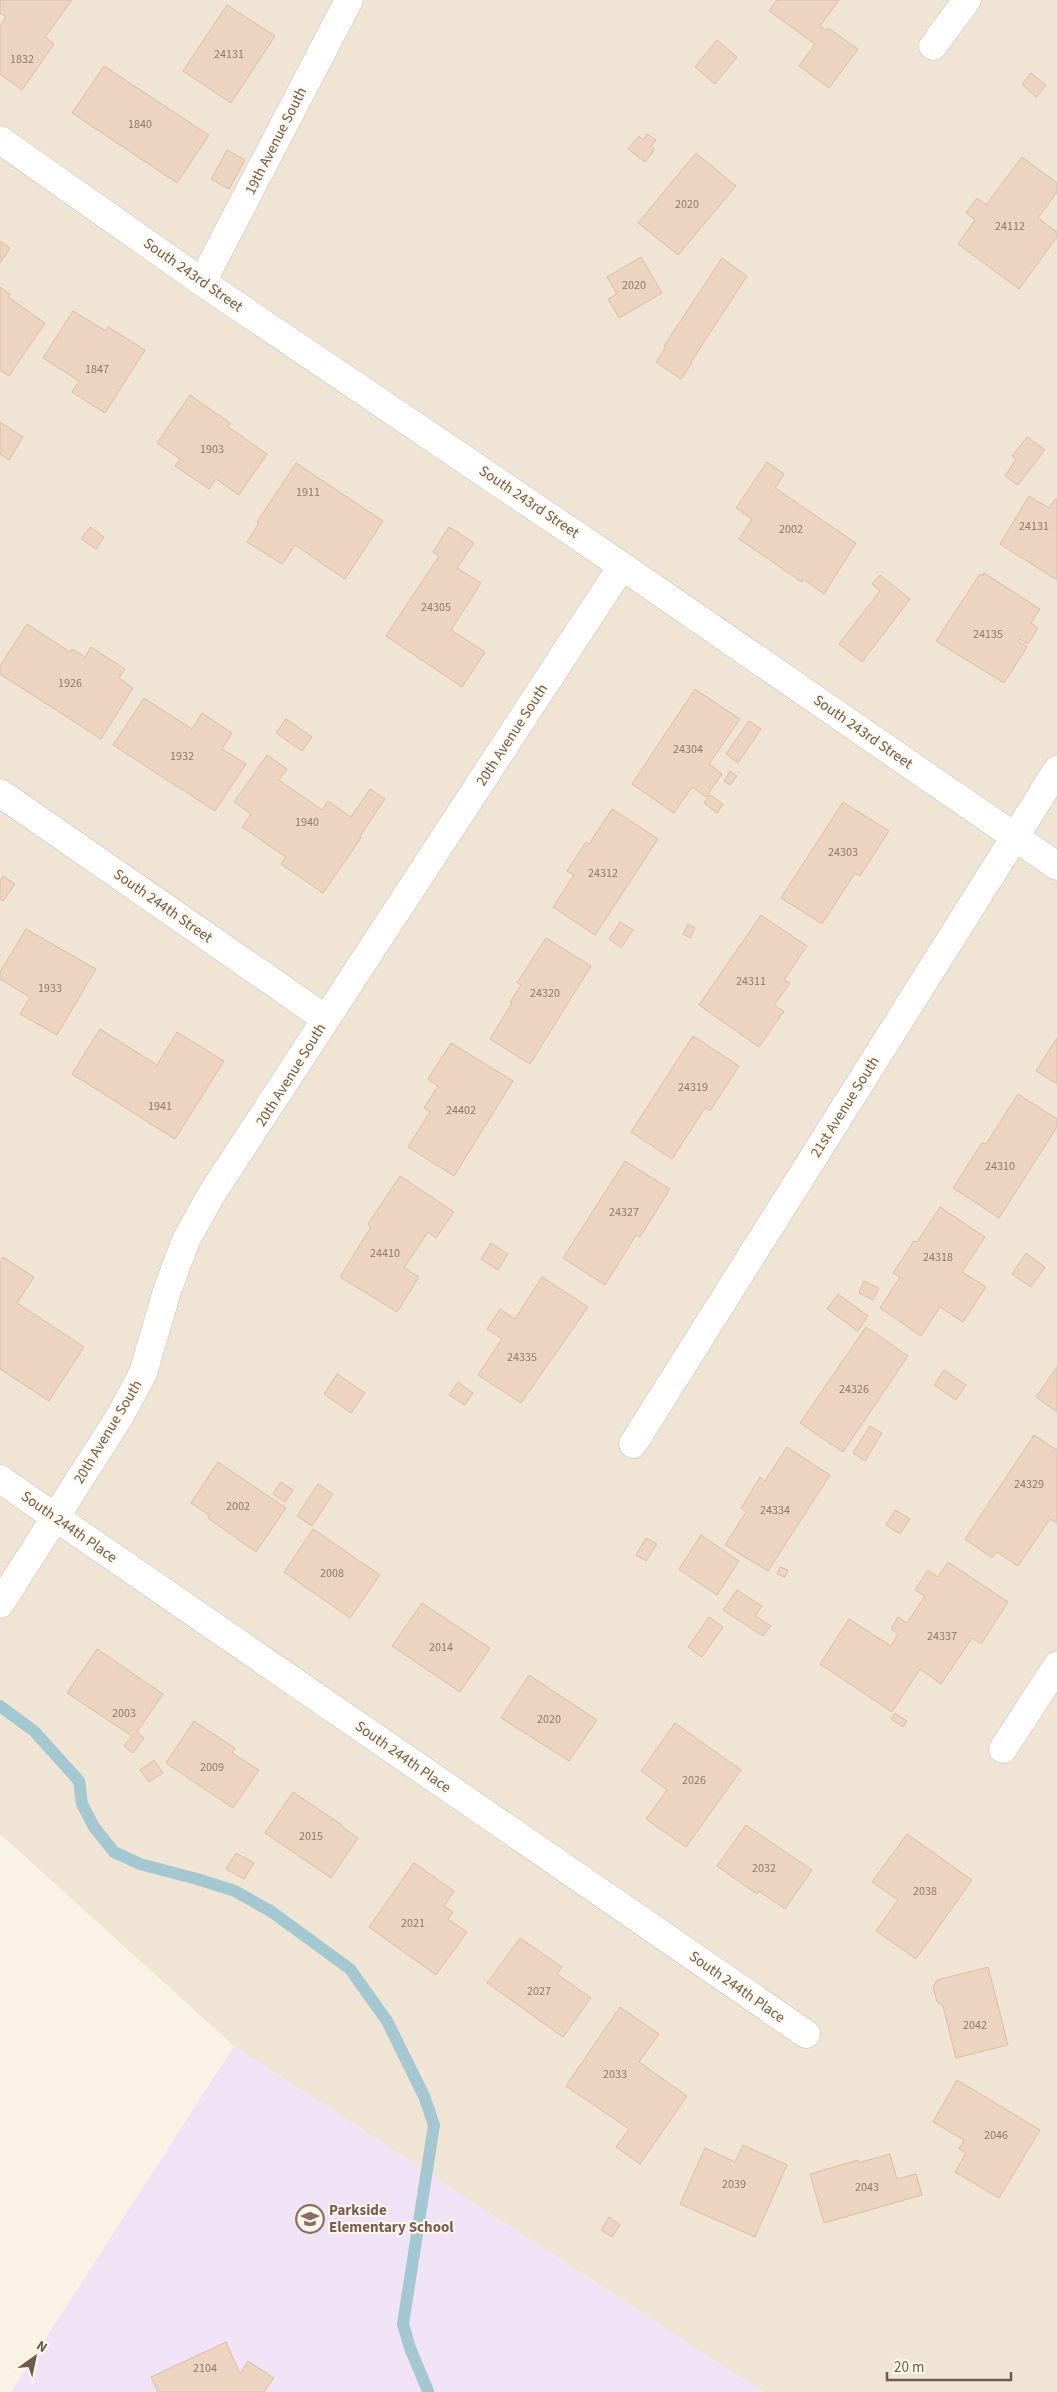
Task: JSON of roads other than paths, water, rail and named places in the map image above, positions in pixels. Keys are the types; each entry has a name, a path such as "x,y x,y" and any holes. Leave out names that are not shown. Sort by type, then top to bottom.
{"street":[{"name":"19th Avenue South","path":"202,282 349,0"},
{"path":"933,46 967,0"},
{"name":"South 243rd Street","path":"0,140 202,282 622,566 1057,866"},
{"name":"20th Avenue South","path":"0,1604 120,1416 143,1373 186,1240 211,1195 277,1098 326,1019 622,566"},
{"name":"21st Avenue South","path":"633,1444 1057,770"},
{"name":"South 244th Street","path":"0,793 326,1019"},
{"name":"South 244th Place","path":"0,1479 806,2034"},
{"path":"1003,1749 1057,1666"}],"waterway":[{"path":"0,1706 34,1731 79,1781 82,1804 94,1827 114,1852 140,1864 235,1891 272,1912 350,1969 387,2021 424,2096 434,2125 403,2324 410,2348 428,2391"}],"place":[{"name":"Parkside Elementary School","path":"310,2219"}]}
